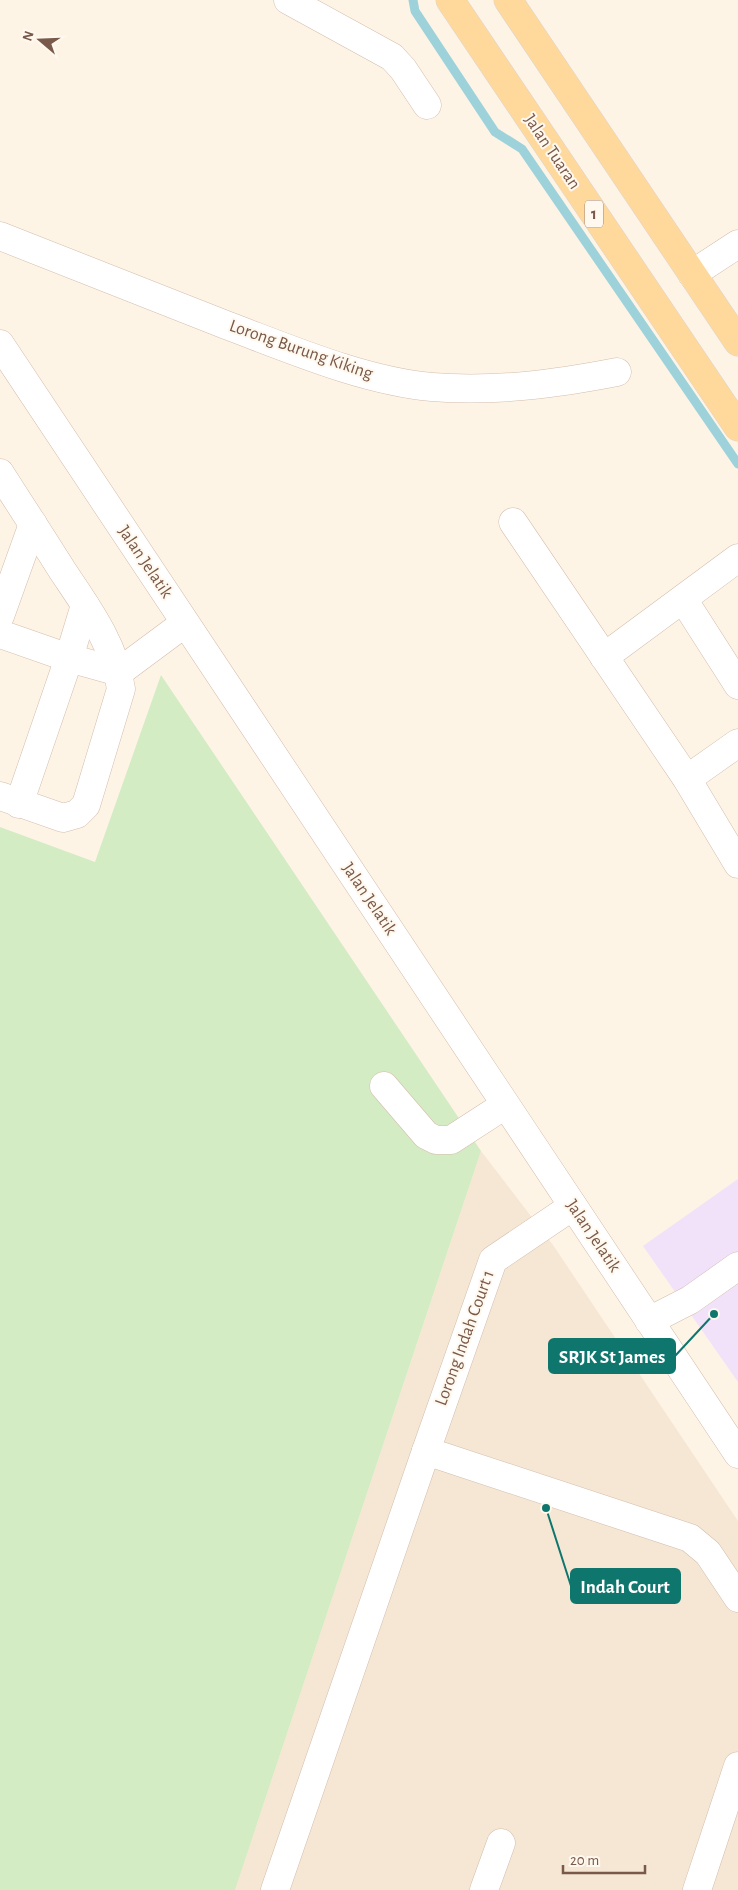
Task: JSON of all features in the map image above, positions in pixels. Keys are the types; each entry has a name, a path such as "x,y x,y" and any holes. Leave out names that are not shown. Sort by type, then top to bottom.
{"main road":[{"name":"Jalan Tuaran","path":"450,0 738,428"},
{"path":"508,0 738,342"}],"street":[{"path":"288,0 392,57 403,69 427,105"},
{"name":"Lorong Burung Kiking","path":"0,236 294,351 391,380 431,387 491,389 563,383 617,372"},
{"path":"692,274 738,244"},
{"name":"Jalan Jelatik","path":"0,344 738,1454"},
{"path":"0,474 85,605 111,652 119,672 121,689 86,805 77,814 63,818 10,800 69,658 85,605"},
{"path":"513,522 687,779 738,864"},
{"path":"0,616 33,524"},
{"path":"604,657 738,558"},
{"path":"683,598 738,685"},
{"path":"119,672 186,623"},
{"path":"0,634 69,658 119,672"},
{"path":"687,779 738,743"},
{"path":"384,1086 426,1135 436,1140 451,1140 505,1105"},
{"name":"Lorong Indah Court 1","path":"275,1890 493,1260 573,1206"},
{"path":"650,1321 690,1300 738,1266"},
{"path":"426,1450 690,1538 708,1553 738,1598"},
{"path":"697,1890 738,1766"},
{"path":"484,1890 501,1843"}],"shaded area":[{"path":"481,1151 553,1245 738,1521 738,1890 235,1890"},
{"path":"738,1179 738,1382 643,1246"}],"green space":[{"path":"161,675 481,1151 235,1890 0,1890 0,827 95,862"}],"waterway":[{"path":"413,0 415,11 495,132 522,149 738,464"}],"place":[{"name":"SRJK St James","path":"714,1314"},
{"name":"Indah Court","path":"546,1508"}]}
